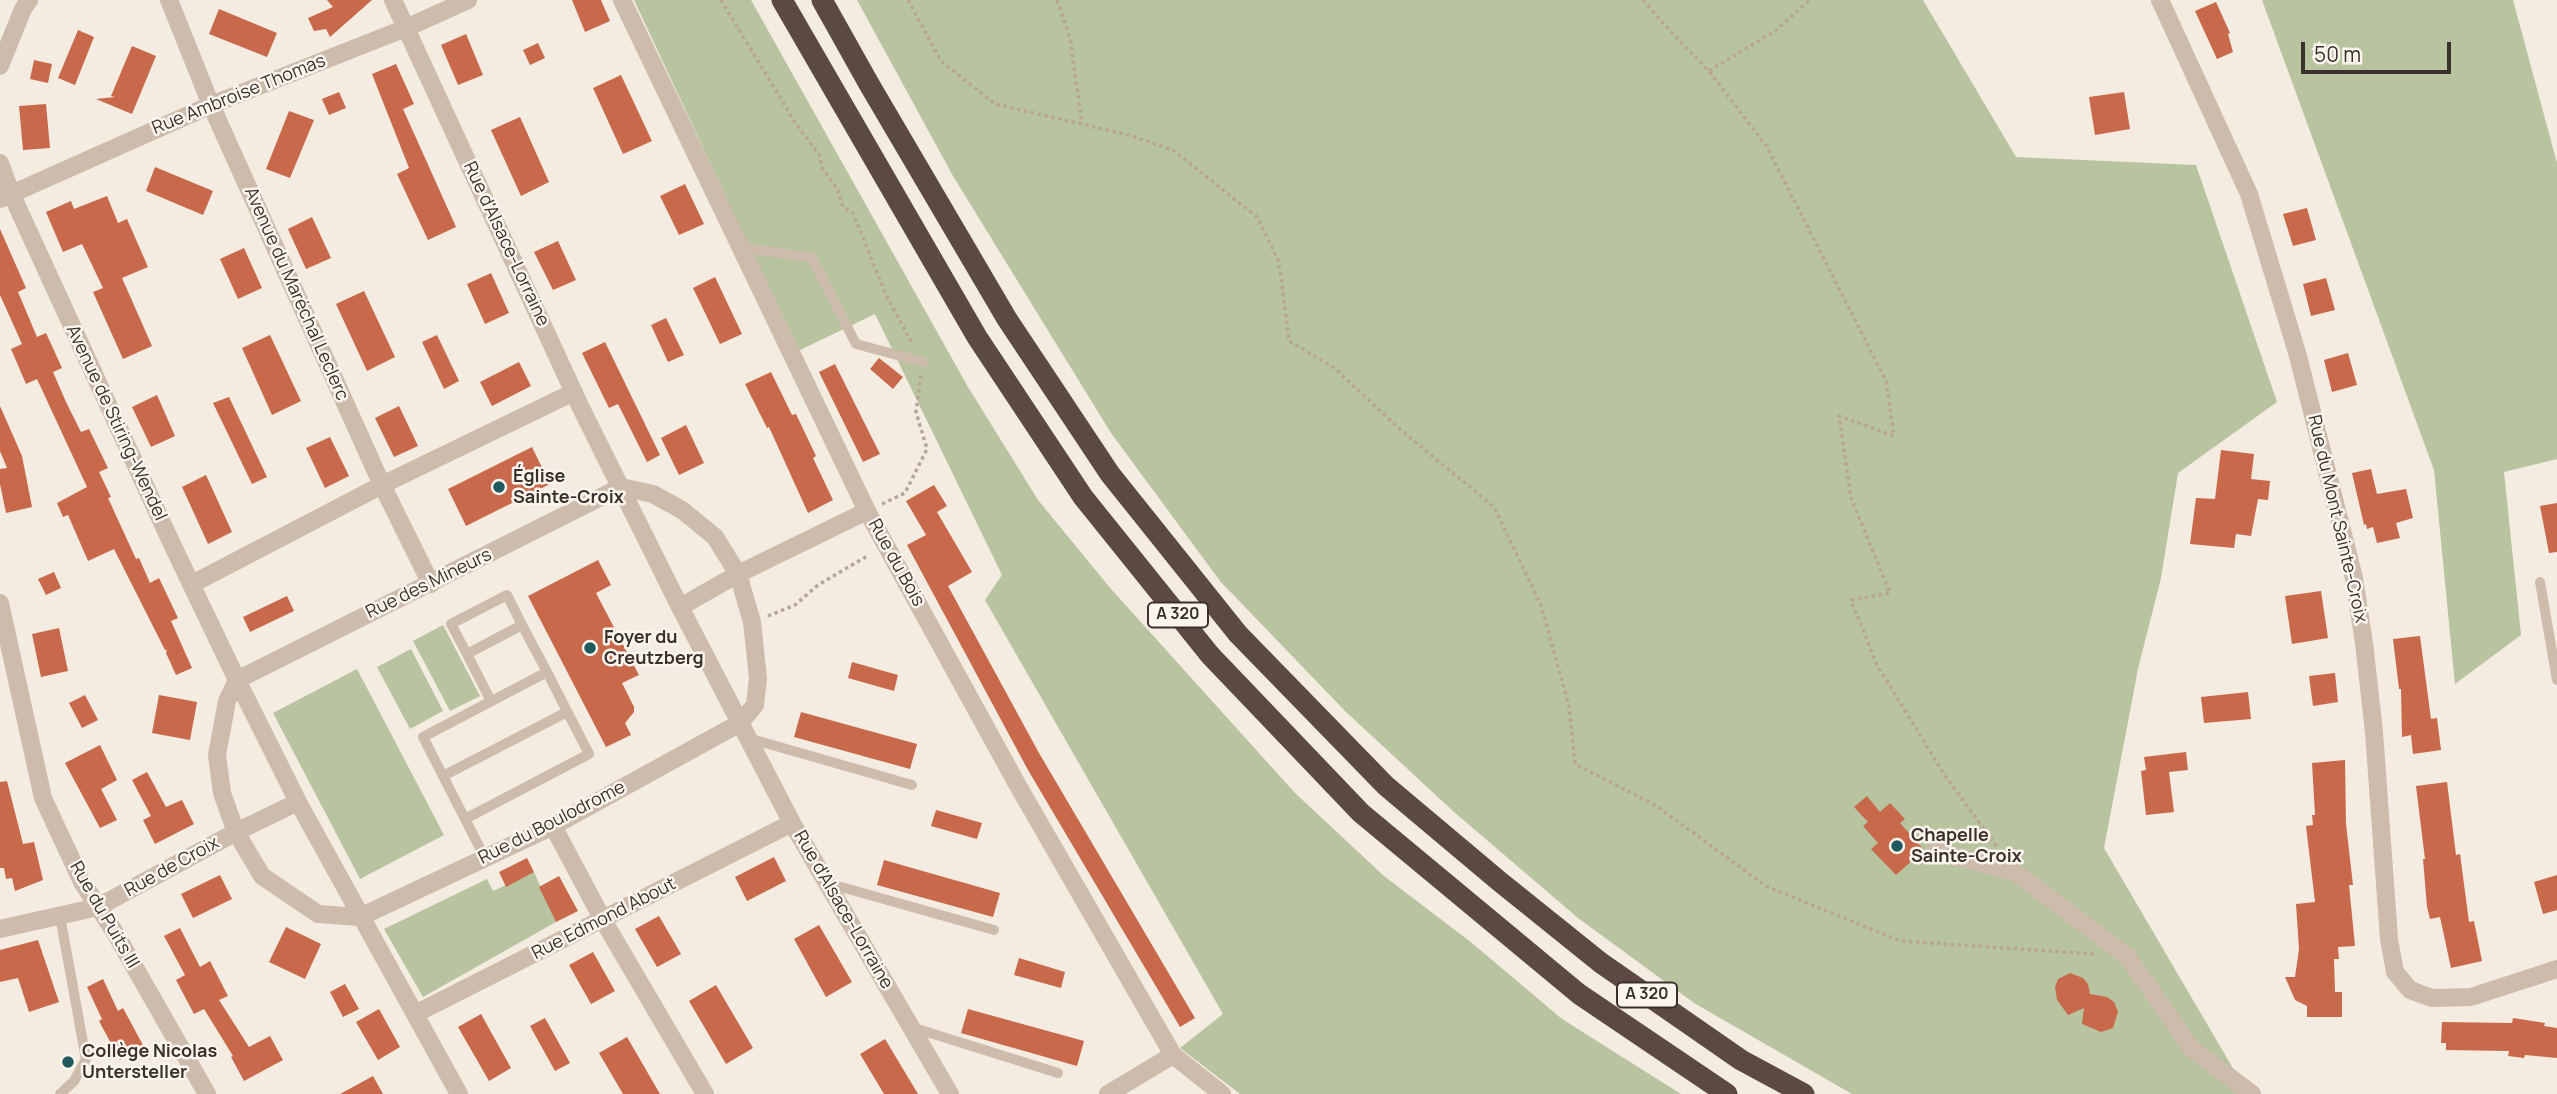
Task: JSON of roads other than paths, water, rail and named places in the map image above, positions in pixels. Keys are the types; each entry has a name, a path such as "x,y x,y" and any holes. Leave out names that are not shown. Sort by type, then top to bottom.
{"highway":[{"name":"A 320","path":"782,0 977,337 1083,497 1210,655 1361,813 1579,994 1727,1094"},
{"name":"A 320","path":"822,0 1007,319 1110,474 1238,634 1386,786 1499,881 1601,963 1741,1060 1804,1094"}],"street":[{"path":"0,66 29,0"},
{"name":"Avenue du Maréchal Leclerc","path":"169,0 211,106 382,485 431,584"},
{"name":"Rue d'Alsace-Lorraine","path":"394,0 574,392 680,607 792,824 950,1094"},
{"name":"Rue Ambroise Thomas","path":"6,196 211,106 468,0"},
{"name":"Rue du Bois","path":"621,0 867,511 1017,784 1173,1055 1222,1094"},
{"name":"Rue du Mont Sainte-Croix","path":"2160,0 2249,194 2298,356 2354,578 2371,707 2389,939 2395,972 2410,990 2432,998 2471,998 2557,969"},
{"name":"Avenue de Stiring-Wendel","path":"0,163 6,196 237,680 298,802 459,1094"},
{"path":"192,584 382,485 574,392"},
{"path":"621,487 653,494 682,510 715,537 738,574 752,622 758,678 755,705 744,731"},
{"name":"Rue des Mineurs","path":"237,680 621,487"},
{"path":"680,607 738,574 867,511"},
{"name":"Rue du Puits III","path":"0,605 43,798 82,882 114,931 206,1094"},
{"path":"237,680 227,701 217,755 222,793 236,832 262,876 306,907 318,914 360,917"},
{"name":"Rue du Boulodrome","path":"360,917 553,826 744,731"},
{"name":"Rue de Croix","path":"0,929 98,907 236,832 298,802"},
{"name":"Rue Edmond About","path":"415,1014 792,824"},
{"path":"553,826 603,920 705,1094"},
{"path":"1935,851 2015,872 2128,957 2191,1048 2252,1094"},
{"path":"1108,1094 1173,1055"}],"lane":[{"path":"741,247 812,258 856,344 923,362"},
{"path":"2540,582 2557,680"},
{"path":"465,819 589,754 507,595 451,624 491,701"},
{"path":"467,654 522,625"},
{"path":"485,858 423,737 547,672"},
{"path":"443,776 567,712"},
{"path":"744,731 912,785"},
{"path":"827,883 994,930"},
{"path":"60,915 86,1059 74,1081 60,1094"},
{"path":"911,1027 1058,1073"}],"place":[{"name":"Église Sainte-Croix","path":"499,487"},
{"name":"Foyer du Creutzberg","path":"590,648"},
{"name":"Chapelle Sainte-Croix","path":"1897,846"},
{"name":"Collège Nicolas Untersteller","path":"68,1062"}]}
